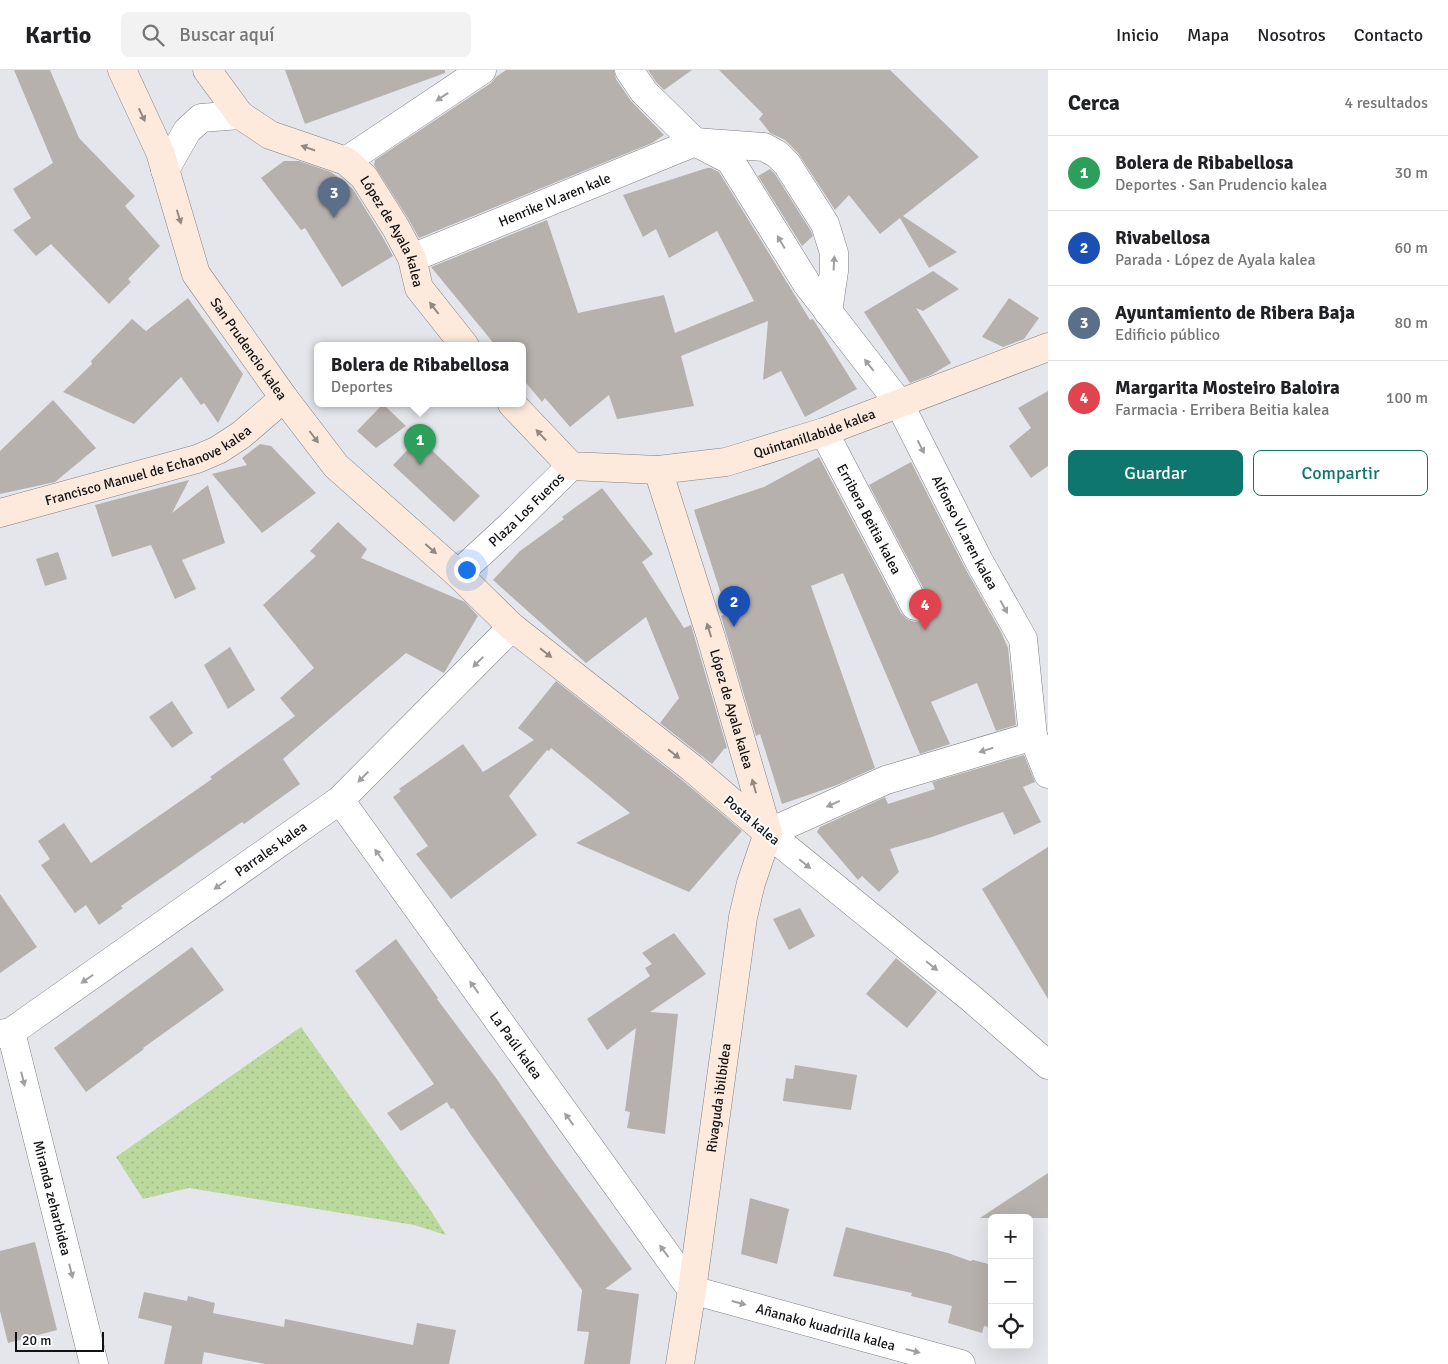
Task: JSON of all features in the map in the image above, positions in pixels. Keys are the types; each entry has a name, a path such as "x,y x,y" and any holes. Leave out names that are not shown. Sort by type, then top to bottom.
{"street":[{"name":"San Prudencio kalea","path":"122,70 160,152 196,274 284,398 336,466 458,574"},
{"name":"López de Ayala kalea","path":"208,70 240,115 270,135 346,161 364,177 396,228 412,258 419,288 462,342"},
{"path":"346,161 482,70"},
{"name":"Alfonso VI.aren kalea","path":"629,70 644,92 695,142 730,160 806,284 899,404 1022,640 1033,736 1048,774"},
{"path":"165,170 187,131 201,118 240,115"},
{"path":"695,142 764,146 777,154 787,164 825,224 831,241 834,253 834,271 828,312"},
{"name":"Henrike IV.aren kale","path":"412,258 695,142"},
{"name":"Quintanillabide kalea","path":"570,466 658,470 726,462 824,432 1048,347"},
{"name":"Francisco Manuel de Echanove kalea","path":"0,513 197,459 218,450 241,435 284,398"},
{"path":"515,407 570,466"},
{"name":"Erribera Beitia kalea","path":"824,432 914,606"},
{"name":"Plaza Los Fueros","path":"458,574 510,526 570,466"},
{"name":"López de Ayala kalea","path":"658,470 711,637 768,833"},
{"name":"Posta kalea","path":"458,574 512,627 692,768 768,833 972,999 1048,1065"},
{"name":"Parrales kalea","path":"6,1033 340,800 512,627"},
{"path":"768,833 886,780 1033,736"},
{"name":"La Paúl kalea","path":"340,800 692,1290"},
{"name":"Rivaguda ibilbidea","path":"680,1364 692,1290 743,917 751,882 768,833"},
{"name":"Miranda zeharbidea","path":"6,1033 94,1364"},
{"name":"Añanako kuadrilla kalea","path":"692,1290 961,1364"}],"green space":[{"path":"301,1027 446,1235 414,1225 189,1188 143,1199 116,1157"}],"building":[{"path":"14,70 50,70 79,138 135,196 125,206 160,246 128,279 131,282 109,304 51,244 36,256 13,230 31,218 13,189 53,163"},
{"path":"285,70 445,70 445,73 305,124"},
{"path":"506,70 614,70 616,79 631,101 664,135 652,143 419,238 374,165 375,160 491,83"},
{"path":"648,70 692,70 664,90"},
{"path":"719,70 890,70 979,157 903,216 957,252 929,268 900,218 880,234 849,195 835,210 798,153 785,140 770,133 759,119 763,114"},
{"path":"284,161 299,161 331,172 353,189 393,256 342,287 305,228 301,230 261,178"},
{"path":"707,168 719,172 810,320 813,319 857,389 805,417 781,371 763,380 768,321 681,356 694,406 617,419 609,395 570,427 545,398 542,402 526,383 526,342 493,342 431,267 547,220 578,313 664,295 675,333 754,301 717,231 669,258 656,229 643,237 623,195"},
{"path":"770,169 811,231 813,236 802,246 758,176"},
{"path":"933,271 959,289 923,311 916,308 951,363 931,375 910,383 864,312"},
{"path":"188,298 243,374 218,423 204,403 201,405 181,377 134,424 63,392 92,364 91,361 132,319 146,331"},
{"path":"1009,298 1039,318 1024,339 1003,347 982,337"},
{"path":"1048,391 1048,466 1031,478 1009,446 1031,428 1018,408"},
{"path":"53,400 96,448 55,482 0,494 0,451"},
{"path":"380,407 386,407 406,426 376,448 357,431"},
{"path":"419,438 480,496 454,522 393,465"},
{"path":"260,444 271,446 316,493 262,533 212,474 247,465 242,458"},
{"path":"819,457 901,613 907,619 915,622 923,620 928,614 931,607 929,599 869,485 911,462 1008,648 1016,725 996,731 977,683 931,702 950,744 920,754 843,573 811,586 875,768 837,785 782,804 760,734 756,736 721,616 727,613 694,510 764,487"},
{"path":"189,480 172,513 208,485 225,543 182,560 196,589 175,599 151,545 112,557 95,505"},
{"path":"602,488 653,554 642,562 684,628 691,625 727,748 724,749 712,764 660,723 679,698 646,617 586,663 493,580 520,551"},
{"path":"338,522 367,549 361,558 465,602 478,616 444,673 406,653 283,759 300,784 244,824 242,822 121,906 123,908 99,925 86,905 75,913 41,865 50,859 38,841 64,823 91,863 212,779 210,777 295,716 280,698 314,668 263,605 316,556 310,551"},
{"path":"58,552 67,579 45,586 36,559"},
{"path":"230,647 255,690 228,709 204,665"},
{"path":"556,681 682,780 742,831 689,892 576,843 630,813 551,748 549,751 547,750 509,796 537,835 451,899 416,854 428,846 393,797 401,791 399,789 463,744 483,772 534,740 518,728"},
{"path":"172,701 193,733 172,748 149,717"},
{"path":"1024,755 1035,782 1023,787 1041,822 1014,835 1003,812 932,837 890,849 899,872 879,892 862,876 858,880 817,832 820,827 885,797 888,804 935,789 932,782"},
{"path":"1048,847 1048,999 982,889"},
{"path":"0,894 37,947 0,973"},
{"path":"800,908 815,936 789,950 773,919"},
{"path":"674,933 706,974 650,1012 678,1014 665,1134 627,1128 630,1112 625,1111 636,1028 607,1050 587,1019 650,976 645,968 652,964 642,953"},
{"path":"396,939 437,999 496,1078 551,1158 632,1269 605,1289 639,1294 630,1364 584,1364 589,1332 577,1331 582,1290 453,1108 451,1109 447,1102 401,1131 387,1113 434,1084 355,971"},
{"path":"192,947 224,990 143,1048 86,1092 54,1048"},
{"path":"896,958 937,992 907,1028 866,994"},
{"path":"795,1065 857,1075 851,1110 783,1101 786,1078 793,1079"},
{"path":"1048,1173 1048,1218 1033,1218 1033,1214 988,1214 988,1218 980,1218"},
{"path":"750,1198 789,1209 777,1264 741,1254"},
{"path":"846,1227 948,1253 970,1261 988,1264 988,1327 984,1326 982,1333 948,1323 952,1306 911,1296 912,1293 833,1276"},
{"path":"35,1242 57,1330 8,1343 0,1311 0,1251"},
{"path":"144,1292 187,1301 188,1296 215,1303 213,1313 284,1327 285,1319 413,1345 417,1323 456,1330 449,1364 265,1364 204,1352 202,1364 164,1364 172,1326 138,1318"}],"place":[{"name":"Ayuntamiento de Ribera Baja","path":"334,218"},
{"name":"Bolera de Ribabellosa","path":"420,465"},
{"name":"Rivabellosa","path":"734,627"},
{"name":"Margarita Mosteiro Baloira","path":"925,630"}]}
